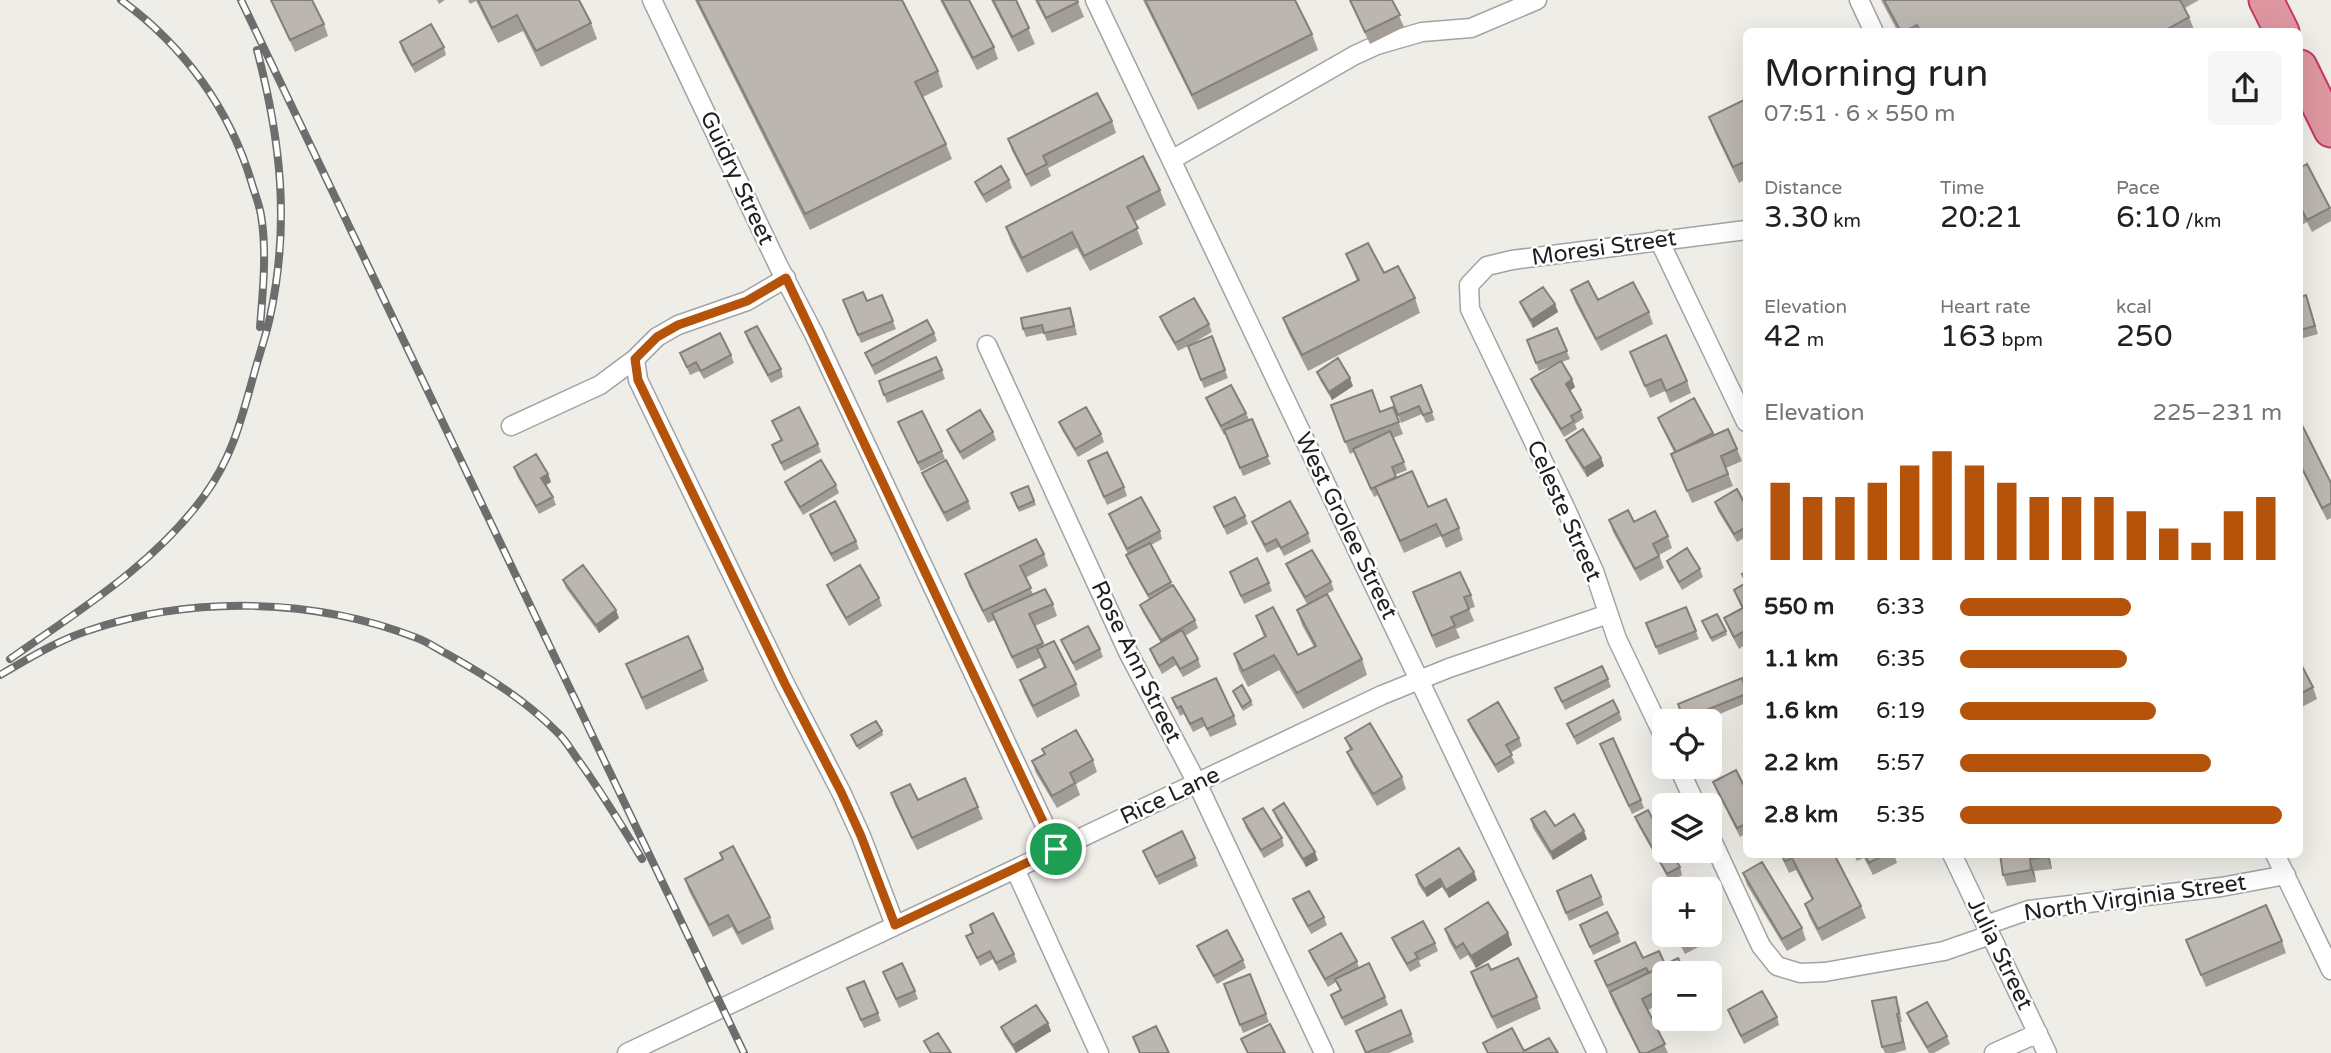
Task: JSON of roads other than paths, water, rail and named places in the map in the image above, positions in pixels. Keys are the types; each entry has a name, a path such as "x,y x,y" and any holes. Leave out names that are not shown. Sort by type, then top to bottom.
{"highway":[{"path":"2266,0 2280,28"},
{"path":"2303,73 2331,130"}],"street":[{"name":"Guidry Street","path":"652,0 1056,849"},
{"name":"West Grolee Street","path":"1095,0 1597,1053"},
{"path":"1173,159 1377,45 1422,32 1471,28 1537,0"},
{"path":"1859,0 1872,28"},
{"name":"Moresi Street","path":"1469,285 1487,266 1743,230"},
{"path":"1659,240 1743,416"},
{"path":"512,426 600,385 635,359 657,337 678,325 747,301 786,278"},
{"name":"Celeste Street","path":"1469,285 1469,309 1594,571 1617,639 1652,712"},
{"name":"Rose Ann Street","path":"987,345 1128,652 1197,783 1324,1053"},
{"path":"635,359 638,380 785,684 841,792 895,925"},
{"name":"Rice Lane","path":"627,1053 1382,695 1608,614"},
{"name":"Julia Street","path":"1954,858 2047,1053"},
{"path":"2277,858 2331,970"},
{"path":"1722,862 1761,946 1777,966 1800,973 1825,972 1944,951 1988,930"},
{"path":"1015,869 1095,1052"},
{"name":"North Virginia Street","path":"1988,930 2029,910 2221,887 2286,875"},
{"path":"1994,1053 2038,1033"}],"railway":[{"path":"121,0 165,38 202,81 243,156 263,229 264,271 260,327"},
{"path":"241,0 744,1053"},
{"path":"10,659 88,605 162,544 204,496 229,452 268,324 280,249 277,150 257,50"},
{"path":"0,675 78,634 129,619 170,611 254,606 338,615 378,625 421,640 464,663 545,720 569,746 642,859"}]}
